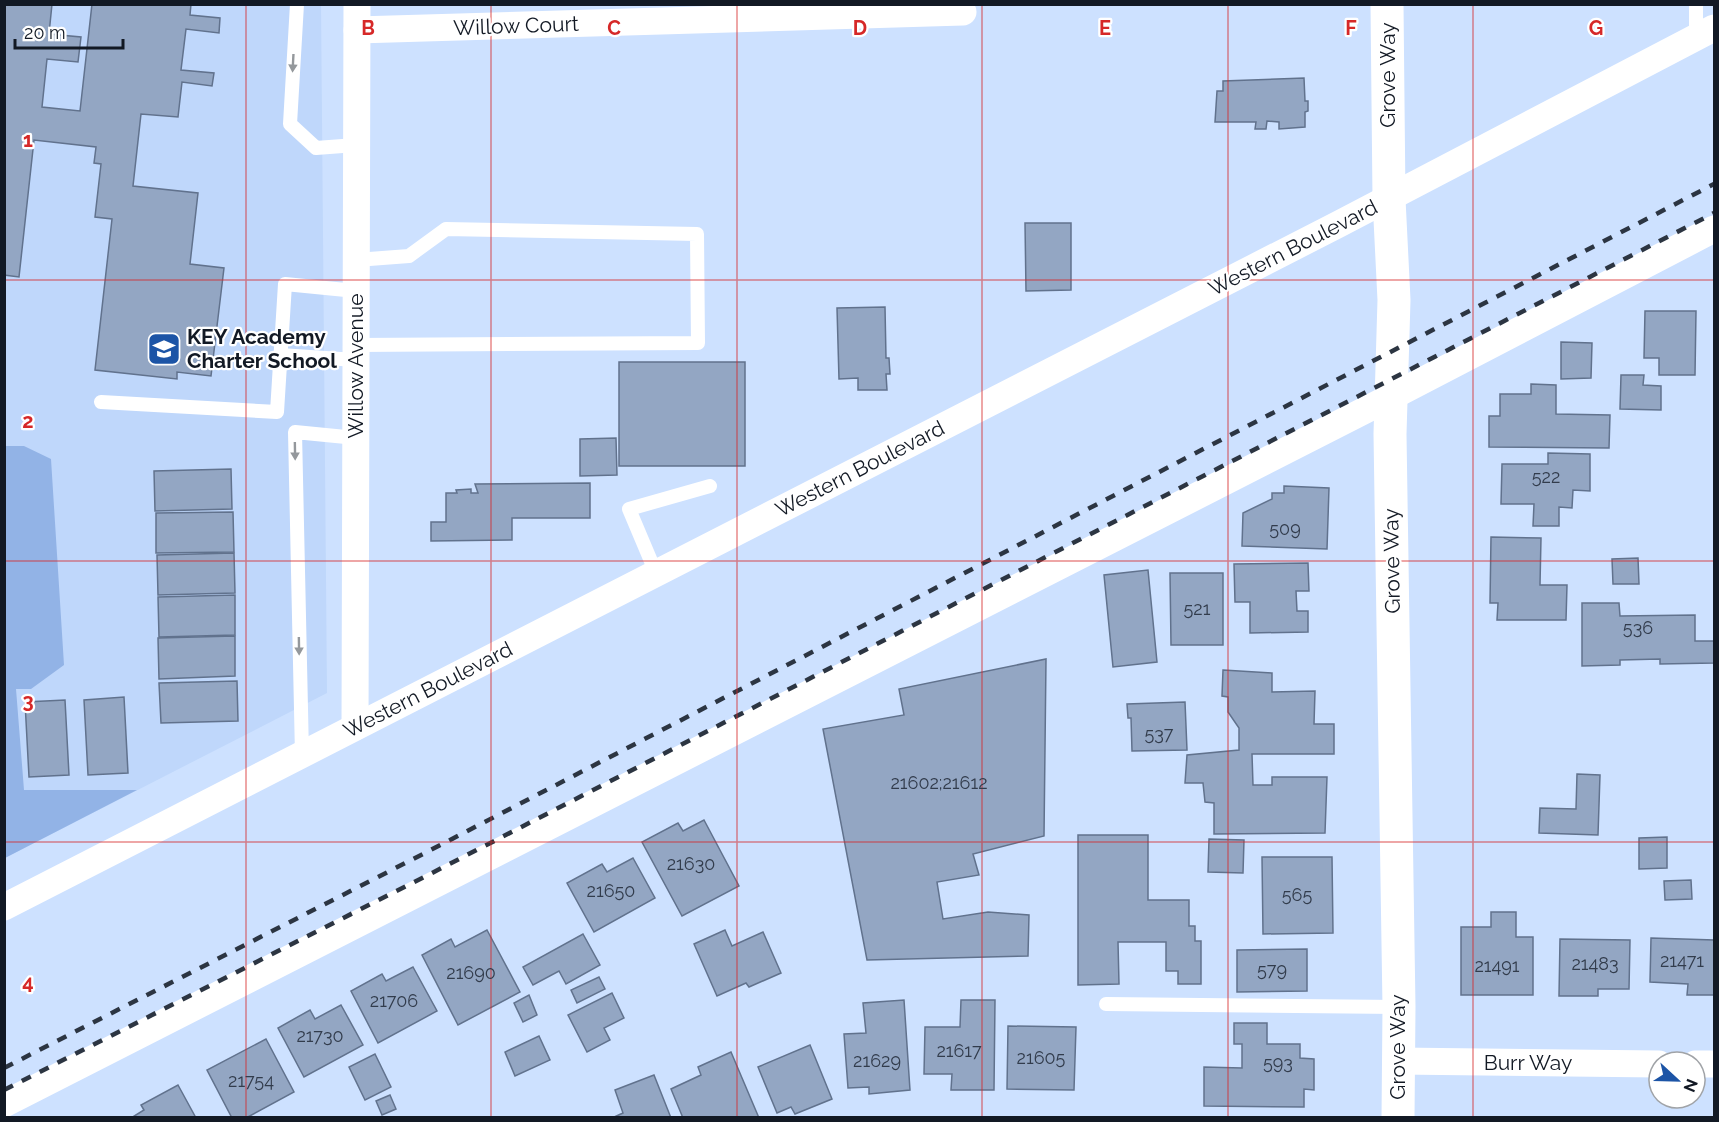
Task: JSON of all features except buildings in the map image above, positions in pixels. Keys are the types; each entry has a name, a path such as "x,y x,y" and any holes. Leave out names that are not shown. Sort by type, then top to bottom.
{"street":[{"name":"Grove Way","path":"1387,4 1389,199 1394,300 1391,397 1399,1007 1398,1118"},
{"name":"Willow Court","path":"357,17 963,12"},
{"name":"Willow Avenue","path":"355,727 357,17"},
{"name":"Western Boulevard","path":"4,907 1389,199 1705,32"},
{"path":"4,1104 1391,397 1714,229"},
{"name":"Burr Way","path":"1398,1060 1647,1064"}],"lane":[{"path":"297,4 290,124 316,148 356,145"},
{"path":"1696,4 1705,32"},
{"path":"280,355 698,344 697,234 446,229 409,256 356,260"},
{"path":"101,402 277,412 285,284 356,291"},
{"path":"302,755 295,432 356,438"},
{"path":"656,573 629,509 710,486"},
{"path":"1106,1004 1399,1007"}],"shaded area":[{"name":"KEY Academy Charter School","path":"5,5 321,5 327,693 5,858"},
{"path":"4,446 24,446 51,459 64,665 31,689 16,689 24,790 137,790 5,858"}],"railway":[{"path":"4,1068 423,854 1714,184"},
{"path":"4,1090 430,874 1714,213"}],"place":[{"name":"KEY Academy Charter School","path":"164,349"}]}
